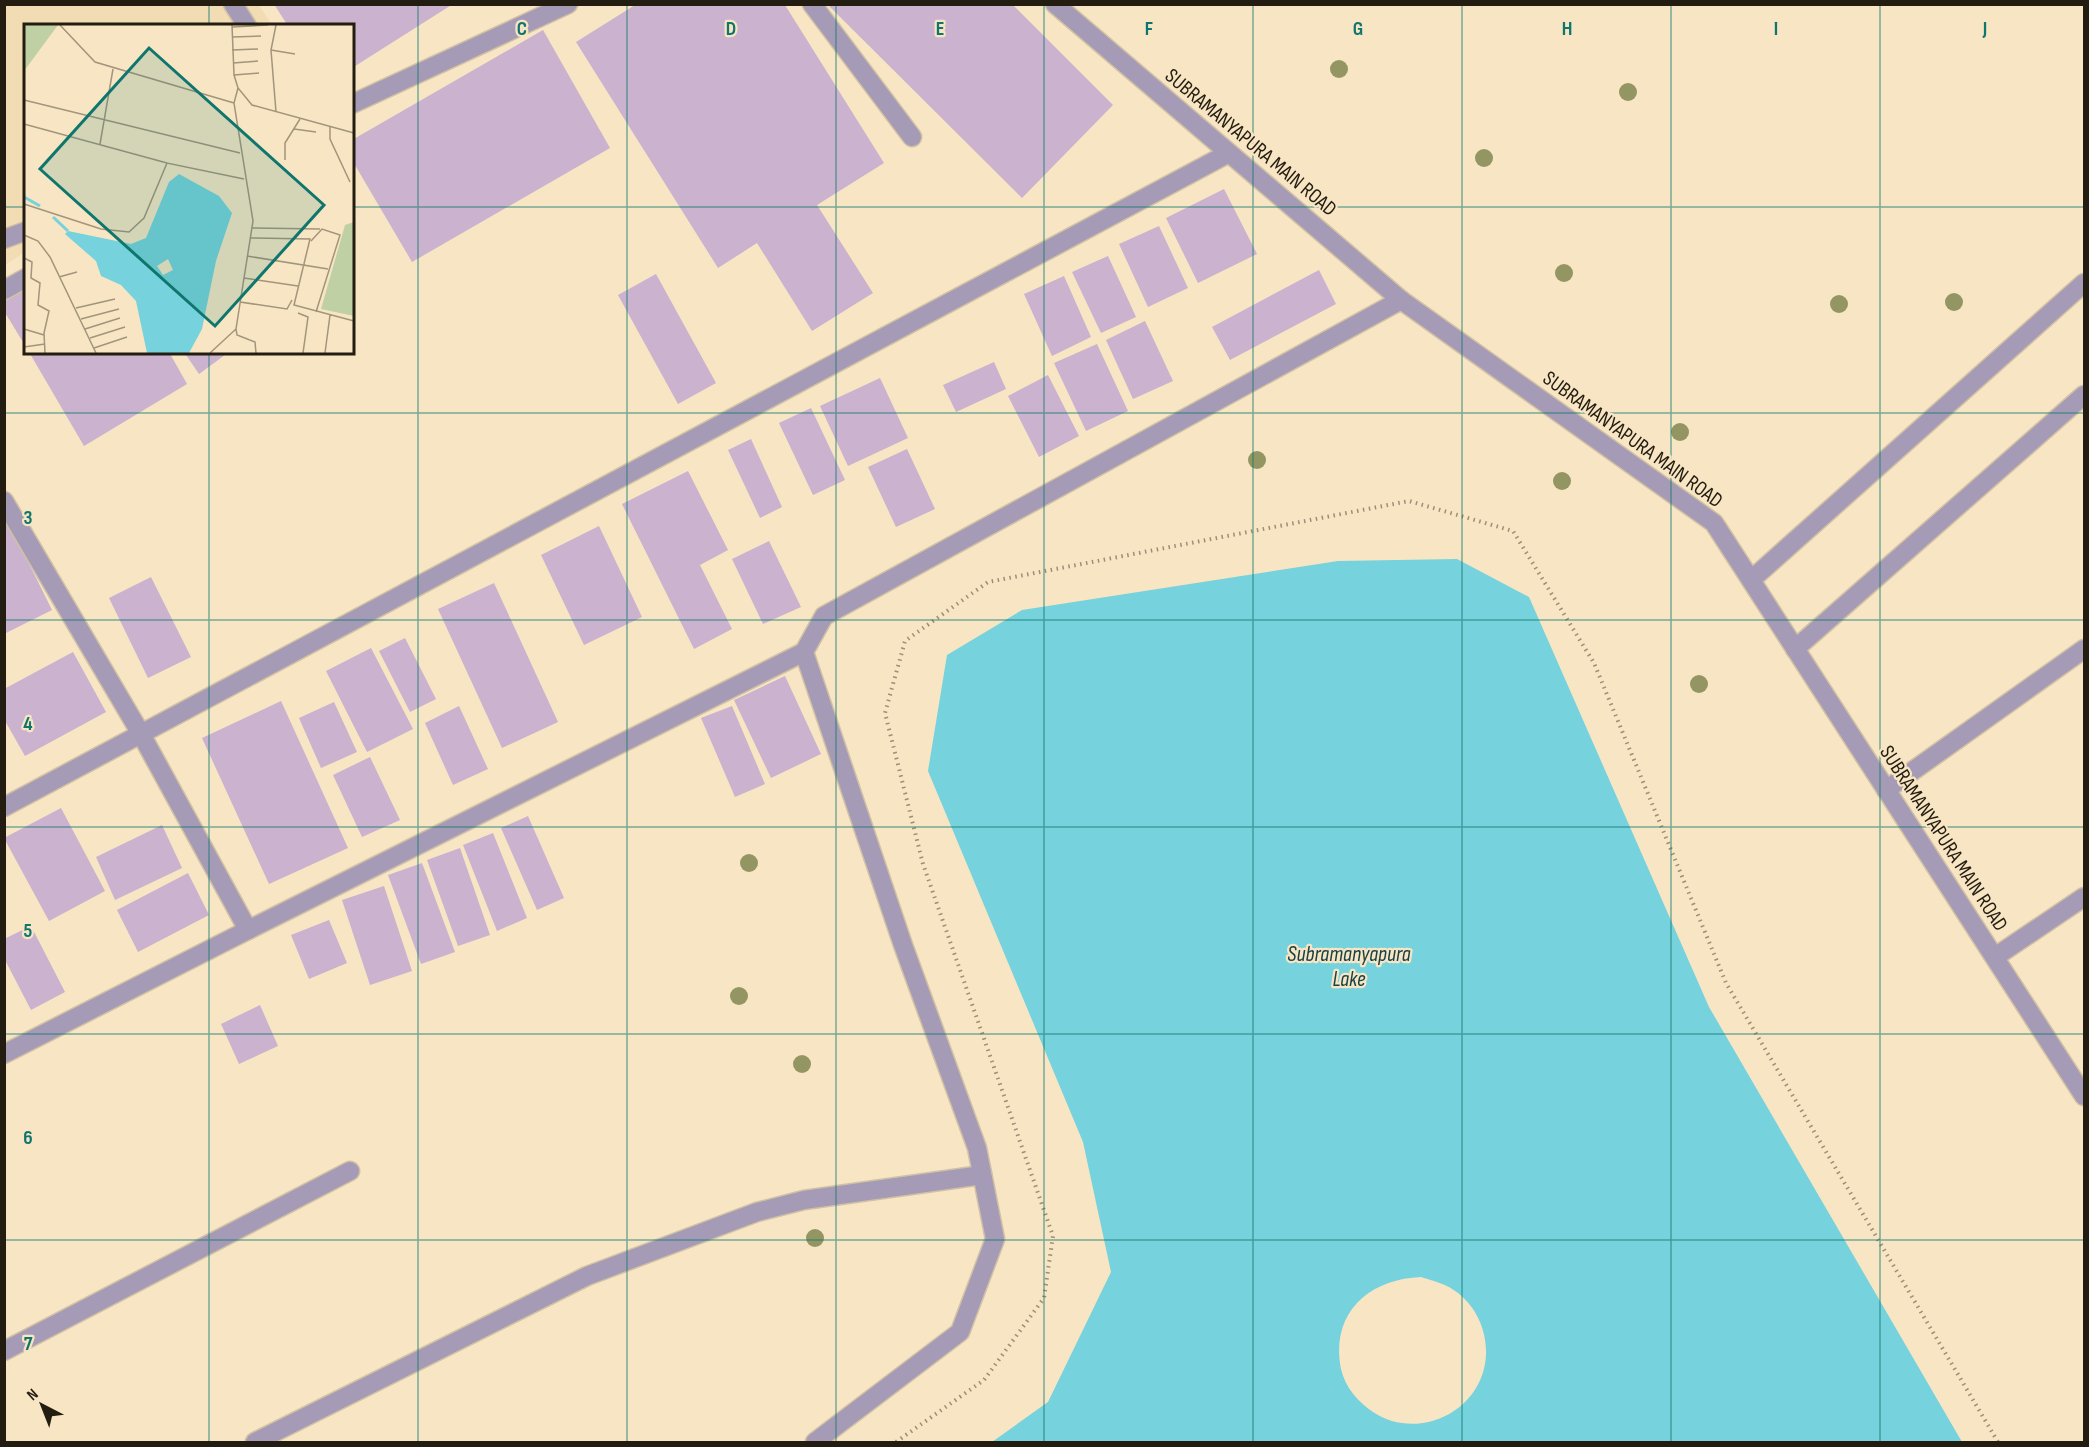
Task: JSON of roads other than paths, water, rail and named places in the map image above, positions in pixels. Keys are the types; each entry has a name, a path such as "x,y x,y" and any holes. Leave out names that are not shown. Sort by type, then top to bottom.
{"street":[{"path":"233,4 246,24"},
{"path":"354,103 568,4"},
{"path":"812,4 912,137"},
{"name":"SUBRAMANYAPURA MAIN ROAD","path":"1054,4 1401,300 1714,523 2085,1096"},
{"path":"4,807 1228,153"},
{"path":"4,238 24,232"},
{"path":"4,290 24,279"},
{"path":"1751,580 2085,283"},
{"path":"4,1054 804,652 824,616 1401,300"},
{"path":"1795,650 2085,395"},
{"path":"4,501 141,735 248,930"},
{"path":"1886,790 2085,649"},
{"path":"804,652 903,945 977,1148 995,1239 960,1332 815,1443"},
{"path":"1995,957 2085,897"},
{"path":"4,1351 350,1171"},
{"path":"255,1443 587,1276 757,1212 804,1200 982,1175"}],"water":[{"name":"Subramanyapura Lake","path":"1457,559 1529,597 1709,1007 1962,1442 992,1442 1048,1402 1111,1272 1083,1142 928,771 947,655 1022,610 1338,561","holes":["1421,1277 1454,1290 1468,1302 1485,1337 1485,1363 1476,1388 1456,1410 1429,1422 1400,1423 1373,1412 1362,1404 1349,1388 1341,1369 1339,1349 1341,1332 1357,1303 1369,1292 1402,1279"]}]}
